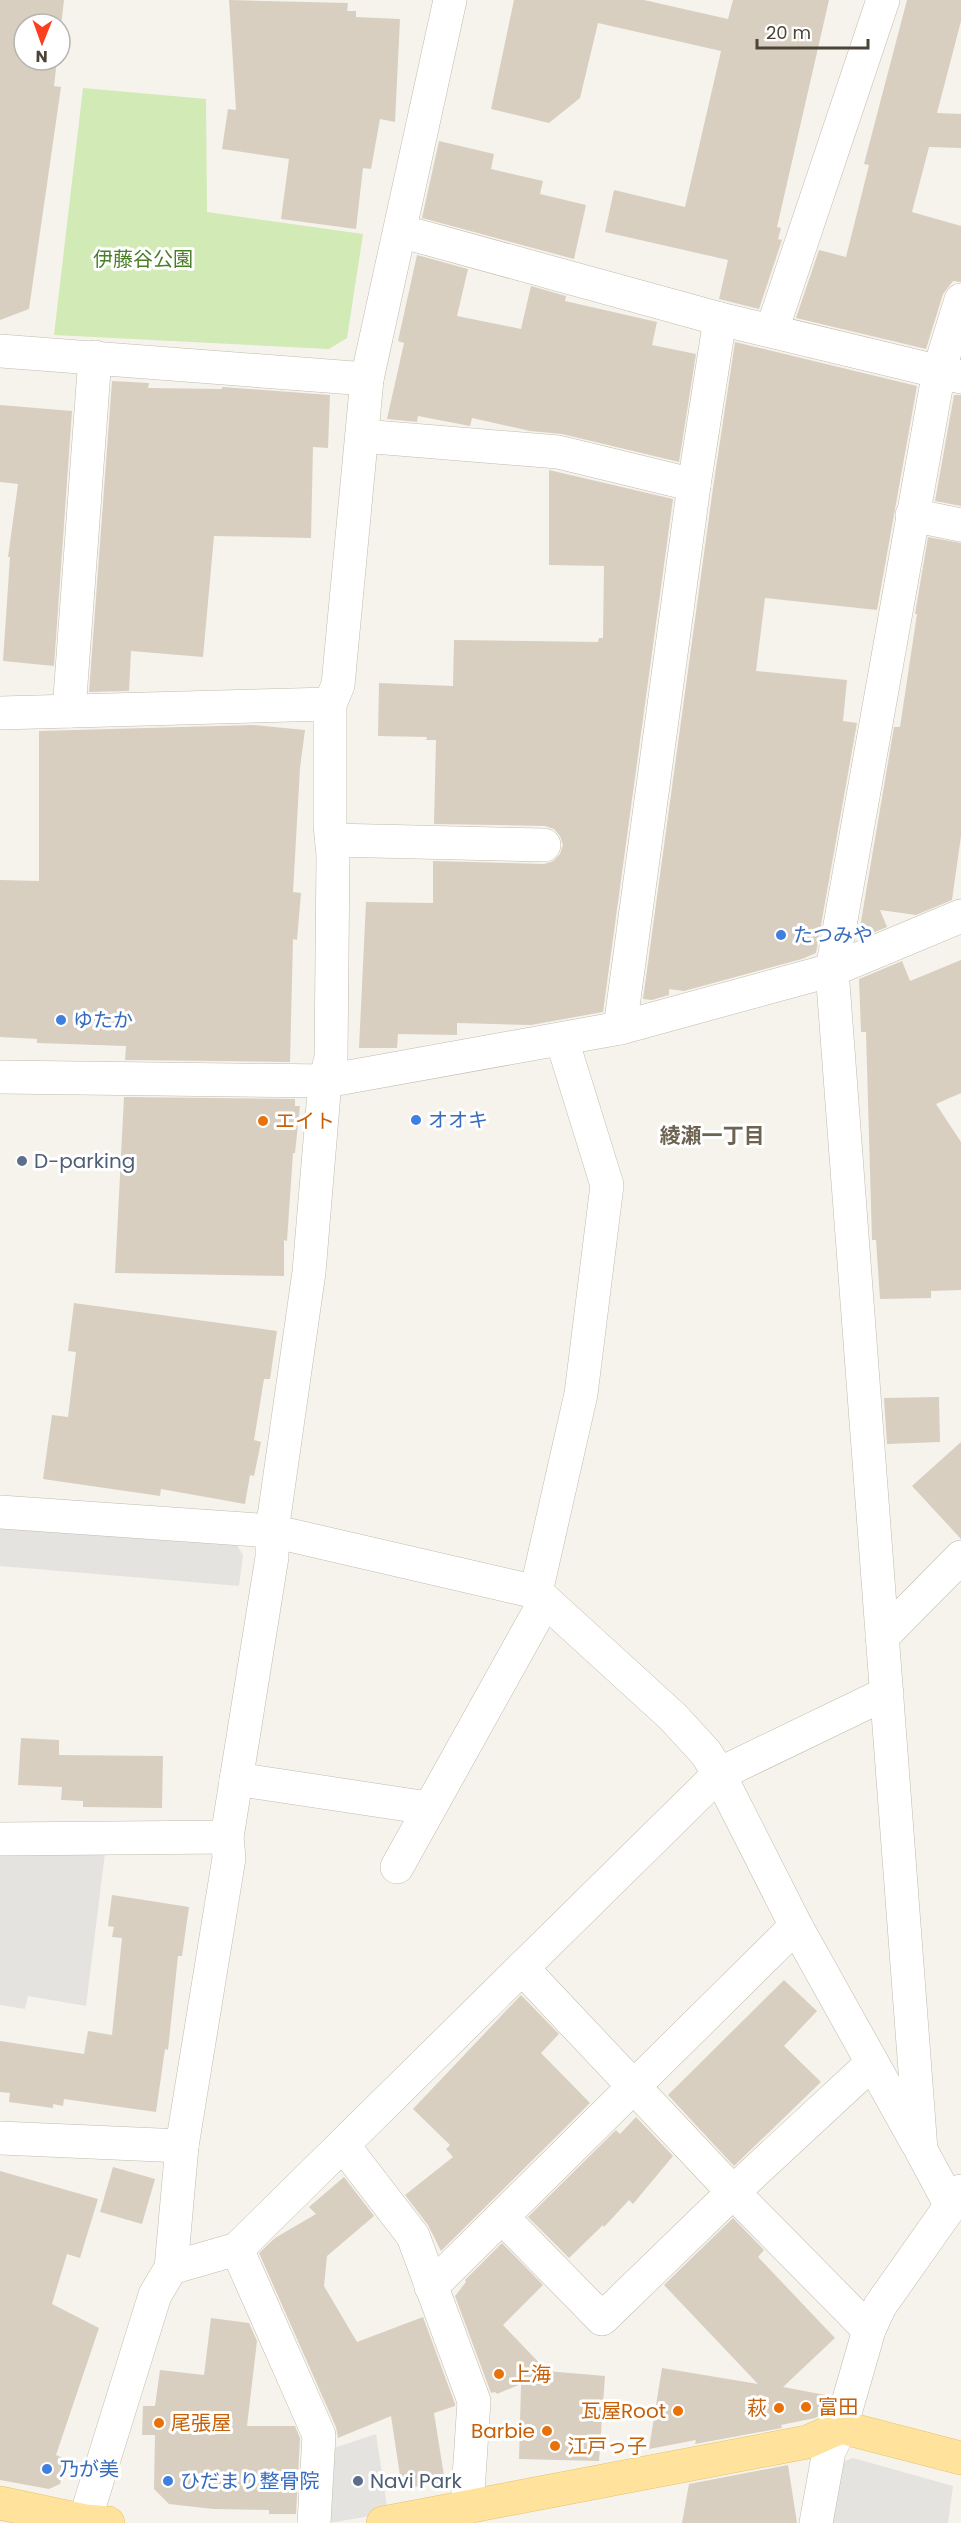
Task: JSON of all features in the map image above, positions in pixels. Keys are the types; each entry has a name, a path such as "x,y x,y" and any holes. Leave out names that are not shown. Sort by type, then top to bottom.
{"main road":[{"path":"383,2523 807,2442 841,2427 961,2458"},
{"path":"0,2504 92,2522"}],"street":[{"path":"92,2522 155,2295 171,2268 182,2146 229,1858 227,1837 272,1557 272,1531 309,1272 325,1081 331,1058 333,855 330,704 338,685 367,379 450,0"},
{"path":"772,330 883,0"},
{"path":"400,231 720,319 950,374"},
{"path":"921,2150 832,970 912,515 950,374 961,300"},
{"path":"620,1028 694,485 720,319"},
{"path":"0,351 367,379"},
{"path":"69,711 95,357"},
{"path":"362,436 558,452 694,485"},
{"path":"912,515 961,525"},
{"path":"0,713 330,704"},
{"path":"332,840 544,845"},
{"path":"0,1077 325,1081 620,1028 832,970 961,916"},
{"path":"397,1867 541,1596 581,1394 607,1185 562,1040"},
{"path":"0,1512 272,1531 541,1596 674,1717 706,1753 719,1774 796,1926 872,2064 921,2150 956,2197 880,2306 869,2330 841,2427 829,2451 816,2523"},
{"path":"882,1637 961,1557"},
{"path":"171,2268 237,2249 719,1774 887,1693"},
{"path":"236,1779 429,1808"},
{"path":"0,1839 227,1837"},
{"path":"431,2287 796,1926"},
{"path":"522,1968 733,2192 869,2330"},
{"path":"502,2217 602,2319 733,2192 872,2064"},
{"path":"0,2138 182,2146"},
{"path":"343,2145 413,2236 474,2401 467,2507"},
{"path":"237,2249 319,2435 314,2523"}],"green space":[{"name":"伊藤谷公園","path":"83,88 206,99 207,212 363,234 347,338 329,349 54,335"}],"shaded area":[{"path":"0,1525 236,1544 243,1555 239,1586 0,1566"},
{"path":"105,1853 86,2006 28,1996 25,2009 0,2005 0,1854"},
{"name":"Navi Park","path":"376,2434 388,2513 329,2523 334,2448"},
{"path":"853,2458 953,2486 948,2523 830,2523 839,2463"}],"building":[{"path":"0,0 64,0 63,12 12,12 12,72 56,72 54,86 61,87 29,309 0,320"},
{"path":"229,0 348,3 347,11 356,11 356,17 400,19 395,122 380,119 371,169 363,168 356,229 281,219 289,159 222,149 228,109 236,110"},
{"path":"514,0 644,0 728,19 733,0 829,0 777,227 781,228 778,239 782,240 759,309 719,299 728,260 605,232 614,190 685,207 721,51 598,23 580,98 549,123 491,109"},
{"path":"907,0 961,0 961,21 937,113 961,114 961,148 929,147 912,212 961,226 961,282 953,281 943,294 926,349 796,318 819,250 846,257 869,165 864,164"},
{"path":"439,141 494,154 491,169 543,181 540,194 586,205 574,259 422,218"},
{"path":"417,255 468,269 457,316 521,329 531,286 566,296 565,301 657,322 652,345 696,354 679,462 562,434 530,431 472,418 470,426 418,416 417,422 387,419 404,343 398,341"},
{"path":"735,342 917,386 877,610 765,598 756,671 847,680 843,721 857,723 816,953 802,959 684,991 669,989 669,995 652,1000 643,999 713,488"},
{"path":"112,381 149,383 148,388 222,389 222,387 330,395 328,448 313,447 311,538 214,536 203,657 131,651 129,691 89,692"},
{"path":"954,395 961,395 961,506 935,501"},
{"path":"0,405 72,411 54,666 3,661 10,557 8,557 18,484 0,482"},
{"path":"549,470 673,499 603,1012 531,1025 457,1023 457,1035 398,1034 397,1048 359,1048 366,902 433,903 433,861 544,864 553,861 560,854 563,845 554,829 545,826 434,824 436,740 426,740 427,737 378,736 379,683 453,686 454,640 598,642 599,638 603,638 604,566 549,565"},
{"path":"928,537 961,543 961,836 952,900 916,915 880,910 887,927 858,939 894,727 900,727"},
{"path":"253,725 305,730 300,768 293,892 301,893 297,940 293,939 290,1062 125,1060 126,1046 37,1043 37,1039 0,1037 0,880 39,881 39,731"},
{"path":"961,960 961,1093 936,1104 961,1142 961,1290 931,1291 931,1298 880,1299 876,1240 872,1240 866,1032 861,1032 859,979 902,961 910,981"},
{"path":"124,1097 295,1099 295,1106 300,1106 295,1153 293,1153 287,1241 284,1240 284,1276 115,1273"},
{"path":"74,1303 277,1331 270,1379 264,1379 254,1440 261,1442 254,1476 250,1475 245,1504 161,1489 160,1496 43,1479 52,1415 68,1417 76,1352 68,1351"},
{"path":"939,1397 940,1442 887,1444 884,1398"},
{"path":"961,1442 961,1539 912,1486"},
{"path":"21,1738 59,1740 59,1755 163,1756 162,1808 83,1807 83,1801 61,1800 62,1787 18,1785"},
{"path":"112,1895 189,1907 182,1956 178,1956 168,2050 165,2049 156,2112 64,2099 63,2106 53,2104 53,2108 9,2102 10,2093 0,2092 0,2041 84,2054 88,2031 112,2035 122,1938 112,1937 114,1927 108,1926"},
{"path":"784,1980 817,2011 784,2046 821,2082 734,2166 668,2095"},
{"path":"521,1995 559,2034 541,2053 590,2103 441,2251 428,2225 405,2195 453,2157 446,2149 450,2145 413,2109"},
{"path":"636,2117 673,2156 633,2204 629,2200 604,2227 603,2225 569,2258 528,2217 616,2130 620,2134"},
{"path":"113,2167 155,2179 142,2224 100,2212"},
{"path":"0,2171 98,2199 80,2258 67,2254 52,2304 99,2328 56,2455 66,2459 60,2484 49,2489 0,2480"},
{"path":"344,2177 374,2216 327,2256 324,2286 357,2342 423,2317 455,2404 455,2406 434,2413 445,2482 402,2489 391,2416 338,2438 336,2427 259,2253 275,2238 316,2214 309,2207"},
{"path":"733,2218 764,2250 758,2257 835,2338 783,2387 831,2396 825,2413 815,2418 781,2425 782,2428 695,2444 696,2440 649,2449 662,2368 758,2384 664,2285"},
{"path":"502,2243 543,2285 503,2325 547,2371 605,2376 599,2461 519,2459 521,2384 497,2394 491,2393 455,2296 466,2282 465,2280"},
{"path":"211,2318 249,2323 257,2341 247,2426 295,2426 300,2438 296,2514 269,2514 269,2510 213,2509 169,2504 154,2489 155,2435 142,2435 143,2406 155,2406 160,2370 204,2375"},
{"path":"788,2465 797,2523 682,2523 689,2484"}],"place":[{"name":"たつみや","path":"781,935"},
{"name":"ゆたか","path":"61,1020"},
{"name":"オオキ","path":"416,1120"},
{"name":"エイト","path":"263,1121"},
{"name":"D-parking","path":"22,1161"},
{"name":"上海","path":"499,2374"},
{"name":"富田","path":"806,2407"},
{"name":"萩","path":"779,2408"},
{"name":"瓦屋Root","path":"678,2411"},
{"name":"尾張屋","path":"159,2423"},
{"name":"Barbie","path":"547,2431"},
{"name":"江戸っ子","path":"555,2446"},
{"name":"乃が美","path":"47,2469"},
{"name":"ひだまり整骨院","path":"168,2481"},
{"name":"Navi Park","path":"358,2481"}],"district":[{"name":"綾瀬一丁目","path":"712,1135"}]}
